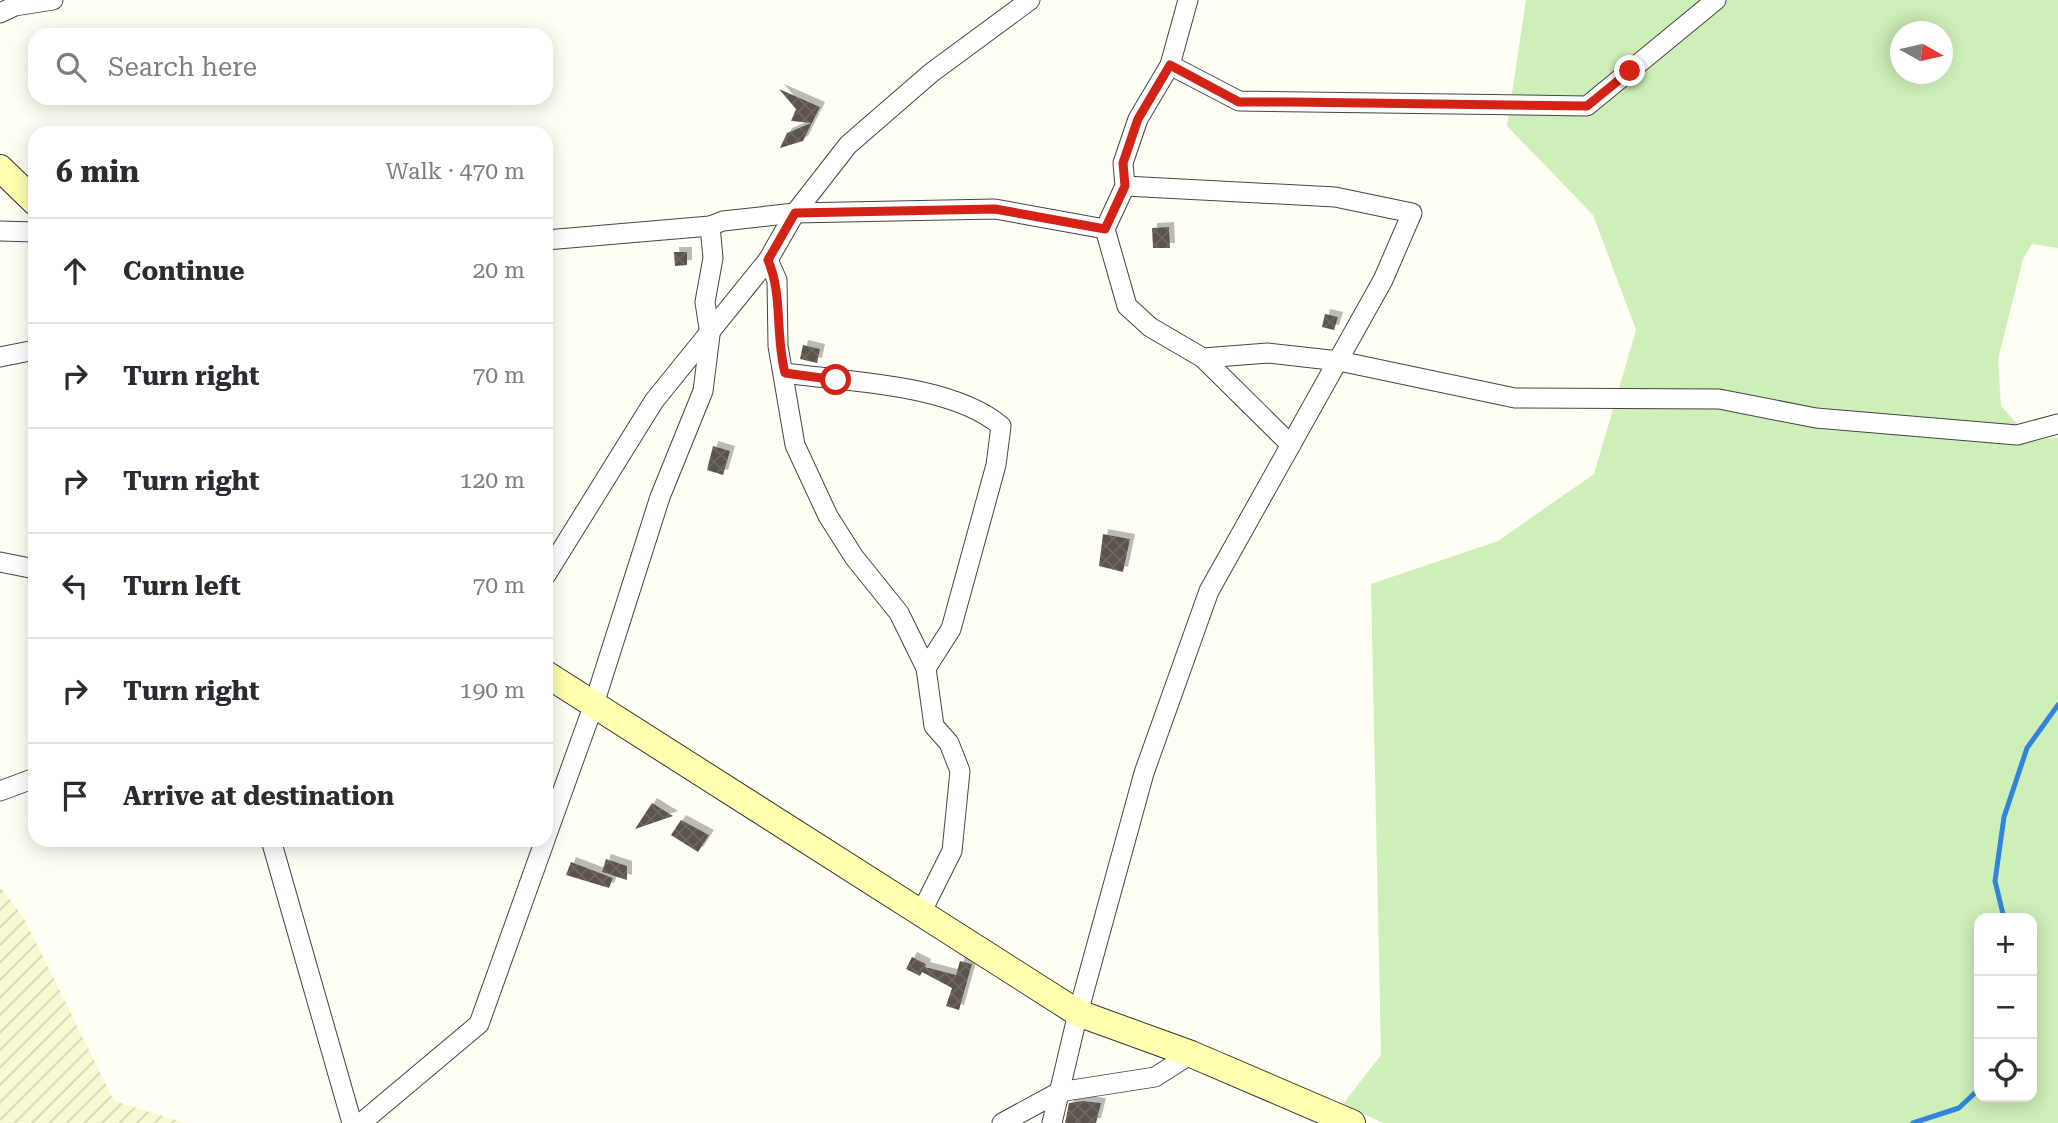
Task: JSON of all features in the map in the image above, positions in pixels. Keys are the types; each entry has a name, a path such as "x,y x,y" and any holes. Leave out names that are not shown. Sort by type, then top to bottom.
{"main road":[{"path":"0,168 28,195"},
{"path":"553,678 1078,1013 1191,1054 1352,1123"}],"street":[{"path":"0,13 15,6 53,0"},
{"path":"553,564 654,401 768,260 795,213 848,145 930,73 1030,0"},
{"path":"1188,0 1170,65 1138,119 1123,163 1125,186 1105,229 1127,306 1150,327 1203,358 1292,446"},
{"path":"1170,65 1239,102 1587,106 1716,0"},
{"path":"1052,1123 1078,1013 1144,773 1209,591 1383,280 1412,212 1335,197 1125,186"},
{"path":"553,239 710,226 723,220 795,213 995,209 1105,229"},
{"path":"553,817 594,704 660,497 703,391 710,335 705,302 713,258 710,226"},
{"path":"0,231 28,232"},
{"path":"768,260 777,280 778,346 785,373 795,445 828,516 854,557 899,613 926,668 934,726 949,743 960,771 952,851 921,913"},
{"path":"0,357 28,351"},
{"path":"1203,358 1268,353 1339,361 1515,398 1719,399 1816,418 2017,435 2058,424"},
{"path":"785,373 940,395 991,416 1001,426 996,465 951,629 926,668"},
{"path":"0,562 28,568"},
{"path":"0,791 28,781"},
{"path":"273,847 352,1123"},
{"path":"361,1123 479,1024 542,847"},
{"path":"1002,1123 1059,1092 1155,1077 1191,1054"}],"green space":[{"path":"1526,0 2058,0 2058,248 2032,244 2023,259 1998,359 2001,406 2031,439 2058,438 2058,1123 1383,1123 1343,1104 1381,1055 1371,584 1498,541 1594,474 1636,330 1593,215 1507,126"},
{"path":"0,887 24,918 114,1101 186,1123 0,1123"}],"building":[{"path":"779,89 820,107 803,141 780,148 787,133 811,123 791,121 796,109"},
{"path":"1169,227 1170,248 1153,248 1152,228"},
{"path":"674,252 687,252 687,265 675,266"},
{"path":"1325,314 1338,317 1334,330 1322,327"},
{"path":"803,345 820,349 817,363 800,359"},
{"path":"713,446 730,451 723,475 707,470"},
{"path":"1103,534 1130,539 1123,572 1099,566"},
{"path":"652,803 673,816 635,829"},
{"path":"681,820 709,835 698,852 671,835"},
{"path":"606,859 627,866 627,880 602,872"},
{"path":"571,862 613,878 609,888 566,875"},
{"path":"912,957 926,964 925,967 956,975 960,961 972,964 959,1010 946,1006 952,988 922,972 920,976 906,969"},
{"path":"1069,1103 1101,1103 1096,1123 1065,1123"}],"waterway":[{"path":"2003,913 1995,881 2004,817 2027,748 2058,705"},
{"path":"1913,1123 1959,1108 1974,1094"}],"route":[{"path":"836,380 785,373 778,346 777,280 768,260 795,213 995,209 1105,229 1125,186 1123,163 1138,119 1170,65 1239,102 1587,106 1630,71"}]}
